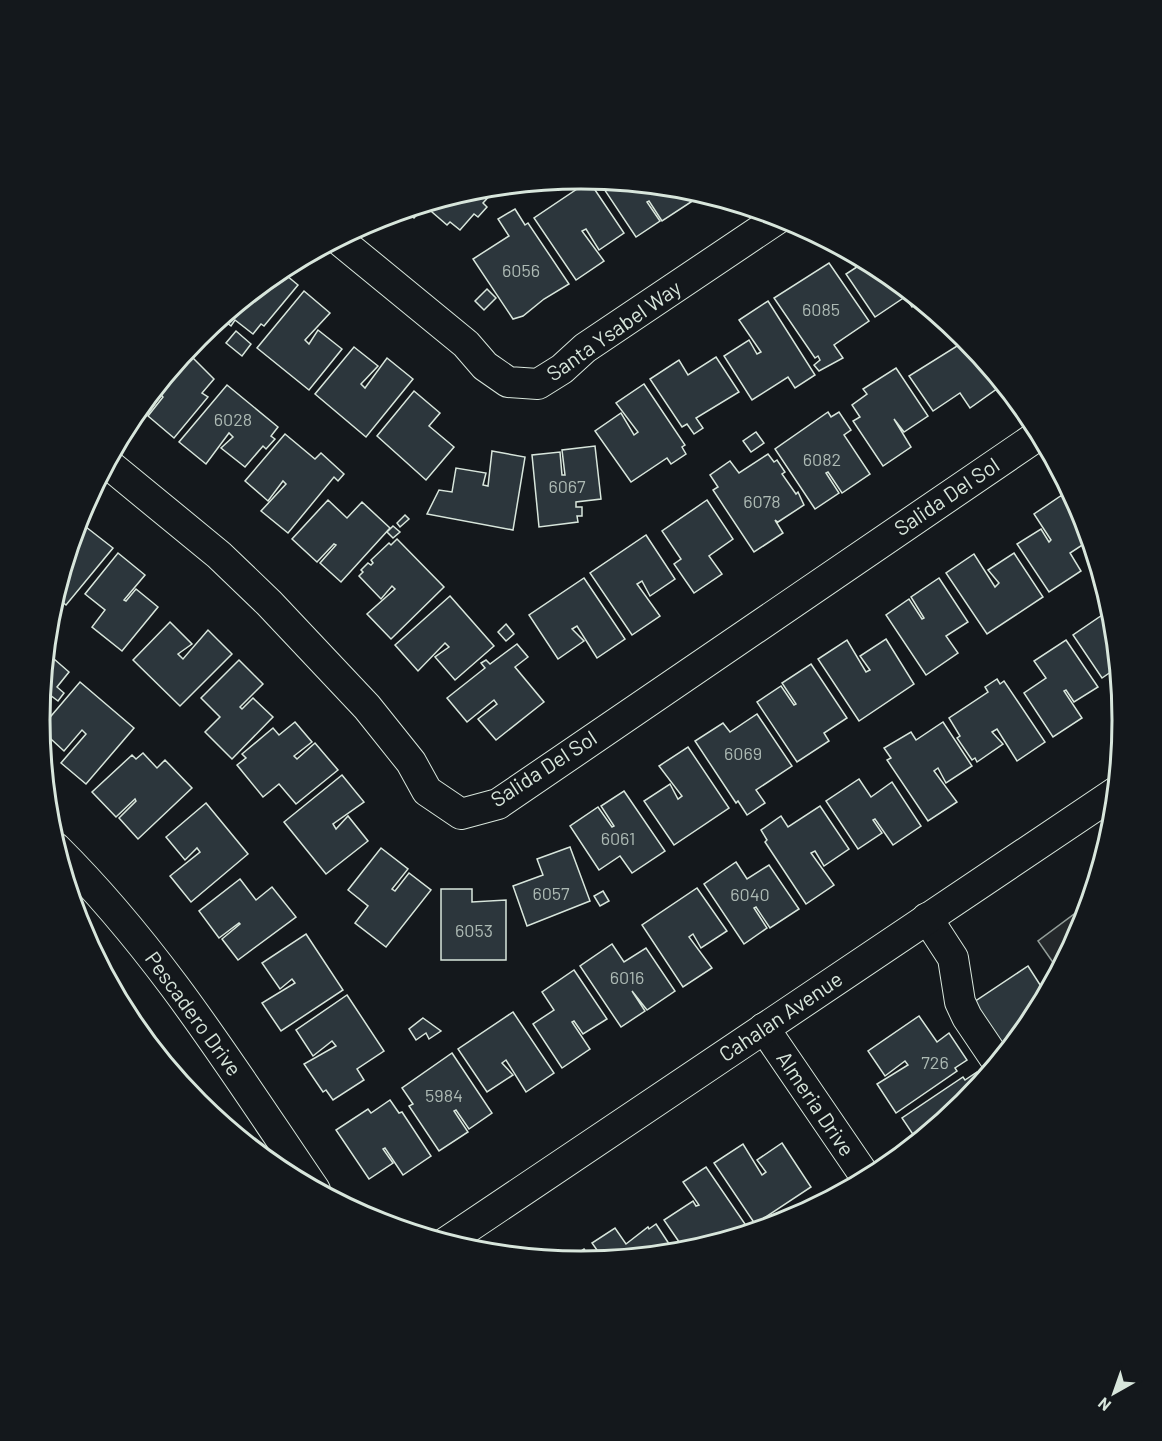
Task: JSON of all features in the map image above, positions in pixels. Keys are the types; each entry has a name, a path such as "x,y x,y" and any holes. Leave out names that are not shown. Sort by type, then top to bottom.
{"street":[{"name":"Santa Ysabel Way","path":"345,245 466,345 484,366 508,382 538,384 562,369 585,348 770,224"},
{"name":"Salida Del Sol","path":"113,468 219,555 269,603 367,707 411,762 427,791 461,814 498,804 527,782 1032,440"},
{"name":"Cahalan Avenue","path":"454,1237 1107,798"},
{"name":"Pescadero Drive","path":"69,861 174,981 304,1174"},
{"path":"927,918 953,958 960,1002 967,1017 993,1056"},
{"name":"Almeria Drive","path":"764,1028 862,1171"}],"shaded area":[{"path":"1076,913 1054,964 1038,941"}],"building":[{"path":"577,189 595,189 624,233 599,250 586,229 582,231 604,261 576,280 534,218"},
{"path":"604,190 650,194 691,202 662,221 649,201 647,202 660,221 636,237"},
{"path":"488,197 483,203 487,207 478,217 474,214 460,230 450,222 447,225 431,211"},
{"path":"515,209 525,225 528,223 569,284 544,299 523,316 513,319 473,259 509,236 498,219"},
{"path":"829,263 869,321 834,345 843,358 819,371 814,365 820,360 818,356 815,358 774,298"},
{"path":"857,267 904,298 875,317 846,274"},
{"path":"289,277 298,285 264,326 261,324 253,334 235,320 231,326 228,324 257,299"},
{"path":"487,289 496,298 484,310 475,301"},
{"path":"304,291 330,313 305,340 309,344 318,330 342,349 309,390 257,348"},
{"path":"768,301 815,375 795,388 788,377 752,400 724,356 749,340 757,354 761,352 739,320"},
{"path":"236,331 251,344 242,356 226,343"},
{"path":"958,346 997,389 970,408 960,393 933,411 909,376"},
{"path":"354,347 378,366 361,384 365,388 387,358 413,379 366,437 315,394"},
{"path":"716,357 739,392 696,418 703,428 694,434 687,424 682,427 650,379 679,360 688,375"},
{"path":"193,358 214,379 202,393 208,397 174,438 148,416 163,397 161,395 155,403 159,397 181,370"},
{"path":"896,368 928,416 904,432 894,419 911,447 883,466 853,421 860,417 852,405 867,394 863,389"},
{"path":"644,384 685,445 682,447 686,454 671,464 667,458 631,482 595,431 621,413 634,435 638,432 616,403"},
{"path":"227,385 278,427 271,436 275,439 266,449 263,446 245,467 221,448 233,437 229,433 206,464 179,442"},
{"path":"414,391 440,413 429,426 454,447 426,480 377,436"},
{"path":"828,412 831,417 839,412 851,430 844,435 870,474 842,493 828,472 826,473 839,493 815,509 775,449"},
{"path":"756,432 764,443 751,452 743,441"},
{"path":"285,434 315,459 321,453 344,474 338,481 334,477 288,533 261,511 286,484 283,481 268,501 245,481"},
{"path":"595,446 601,499 576,502 576,507 582,507 582,516 577,516 578,522 539,527 532,455 560,452 562,475 565,475 562,450"},
{"path":"492,451 525,457 513,530 427,514 439,490 452,492 456,468 486,473 483,485 488,486"},
{"path":"768,454 774,462 777,460 785,472 782,474 796,494 798,492 804,505 778,522 775,520 783,533 754,552 713,490 718,487 710,475 730,461 739,473"},
{"path":"1062,495 1082,545 1070,553 1081,571 1049,592 1017,544 1041,529 1049,542 1051,540 1034,514"},
{"path":"328,500 347,518 362,502 390,528 341,582 320,563 336,545 334,544 317,562 292,539"},
{"path":"707,500 733,539 709,556 722,574 694,593 674,564 681,559 662,531"},
{"path":"405,515 409,519 400,527 397,523"},
{"path":"393,526 400,532 393,538 387,532"},
{"path":"86,527 113,548 66,605 63,603 68,583"},
{"path":"646,535 675,579 650,596 642,581 637,584 660,616 632,635 590,573"},
{"path":"397,539 444,587 391,639 367,614 395,589 392,586 381,599 359,576 368,563 371,565 373,563 371,560 389,543 391,545"},
{"path":"118,553 145,575 124,600 126,601 136,589 158,607 122,651 92,627 105,610 85,594"},
{"path":"1014,553 1043,597 987,634 946,573 974,554 995,587 999,583 988,570"},
{"path":"584,578 625,639 597,658 577,626 572,629 584,641 558,659 529,615"},
{"path":"939,578 968,622 946,636 958,653 926,675 886,615 909,599 922,619 924,618 911,597"},
{"path":"450,596 494,646 455,680 435,657 449,647 445,643 418,671 395,645"},
{"path":"1102,615 1110,673 1102,678 1073,635"},
{"path":"170,622 192,644 178,654 183,659 208,630 232,654 180,706 133,660"},
{"path":"506,624 514,634 506,641 498,632"},
{"path":"886,639 914,684 859,721 818,659 847,640 866,672 870,670 860,656"},
{"path":"1066,640 1098,687 1074,702 1066,690 1064,691 1082,718 1053,737 1024,693 1046,678 1034,661"},
{"path":"517,644 528,657 515,667 544,702 496,740 478,719 497,704 494,700 467,722 447,698 485,668 481,663 486,660 490,664"},
{"path":"53,658 69,672 57,687 64,693 58,701 51,696"},
{"path":"239,660 263,684 240,707 242,709 253,698 273,717 232,759 205,732 220,717 201,698"},
{"path":"811,664 847,718 824,733 829,741 797,762 757,702 781,686 794,705 796,704 782,683"},
{"path":"997,679 1000,684 1004,681 1045,742 1017,761 997,729 992,732 1003,744 977,762 975,758 972,760 957,738 960,736 949,718 988,692 985,687"},
{"path":"80,682 134,728 86,784 61,763 86,734 82,730 64,751 51,739 50,717"},
{"path":"757,714 792,766 756,790 765,803 747,815 738,801 736,803 695,741 723,723 730,732"},
{"path":"295,722 312,742 294,756 297,759 315,743 338,770 296,804 279,784 263,797 237,765 246,758 242,754 273,728 279,735"},
{"path":"943,722 972,766 946,783 938,768 934,771 957,802 928,821 887,760 891,758 884,748 911,732 916,740"},
{"path":"688,747 729,808 674,845 644,801 670,784 678,799 682,796 659,766"},
{"path":"143,753 157,768 165,760 192,788 138,839 119,818 136,801 135,799 116,817 92,792 132,755 136,759"},
{"path":"342,775 364,802 333,824 336,829 348,816 368,841 326,874 284,822"},
{"path":"859,779 871,797 892,782 921,826 893,845 875,819 873,820 882,833 858,849 826,801"},
{"path":"624,791 665,851 632,873 620,856 599,870 570,826 598,807 612,827 614,826 601,806"},
{"path":"206,803 248,854 191,902 170,876 200,852 197,848 185,860 166,837"},
{"path":"820,806 849,849 824,866 815,851 811,853 834,885 806,904 765,842 767,840 761,830 781,816 788,827"},
{"path":"570,847 590,901 527,926 513,886 543,875 537,859"},
{"path":"381,848 408,869 392,889 395,891 409,873 431,890 386,947 355,923 368,906 348,890"},
{"path":"736,862 747,879 769,865 799,909 770,928 756,907 754,908 767,928 744,944 704,884"},
{"path":"240,879 256,900 272,887 296,917 238,960 222,939 240,924 219,938 199,911"},
{"path":"697,888 727,931 701,948 693,934 689,937 712,968 683,987 642,925"},
{"path":"441,889 472,889 472,902 506,900 506,960 441,960"},
{"path":"603,891 609,901 600,906 594,896"},
{"path":"306,934 343,990 281,1031 262,1003 295,983 292,979 280,989 262,963"},
{"path":"612,944 624,962 646,948 675,991 647,1010 632,991 645,1011 621,1027 580,966"},
{"path":"1028,966 1041,986 1003,1044 974,1002"},
{"path":"574,970 607,1019 583,1034 574,1021 572,1022 590,1049 562,1068 533,1024 554,1010 542,992"},
{"path":"347,995 384,1051 357,1069 364,1080 333,1100 326,1090 323,1092 304,1064 336,1046 332,1041 313,1056 296,1030"},
{"path":"513,1012 554,1073 526,1092 506,1060 502,1063 513,1075 487,1092 458,1049"},
{"path":"919,1016 937,1042 949,1033 967,1060 955,1068 957,1071 896,1113 877,1084 908,1065 905,1061 885,1076 868,1051"},
{"path":"423,1018 441,1031 429,1039 426,1033 416,1040 409,1029"},
{"path":"452,1053 492,1113 469,1129 456,1110 454,1111 468,1132 439,1151 409,1106 413,1104 402,1088"},
{"path":"977,1072 978,1074 913,1135 902,1118 963,1077 965,1080"},
{"path":"390,1100 399,1113 402,1112 431,1156 403,1175 385,1148 383,1149 393,1163 369,1179 336,1130 368,1109 371,1113"},
{"path":"782,1143 811,1187 754,1223 714,1163 743,1144 762,1175 766,1172 757,1160"},
{"path":"706,1167 745,1224 719,1234 680,1243 664,1220 693,1201 696,1206 699,1205 683,1182"},
{"path":"656,1224 669,1244 598,1252 592,1243 615,1228 626,1244 648,1227 649,1229"}]}
